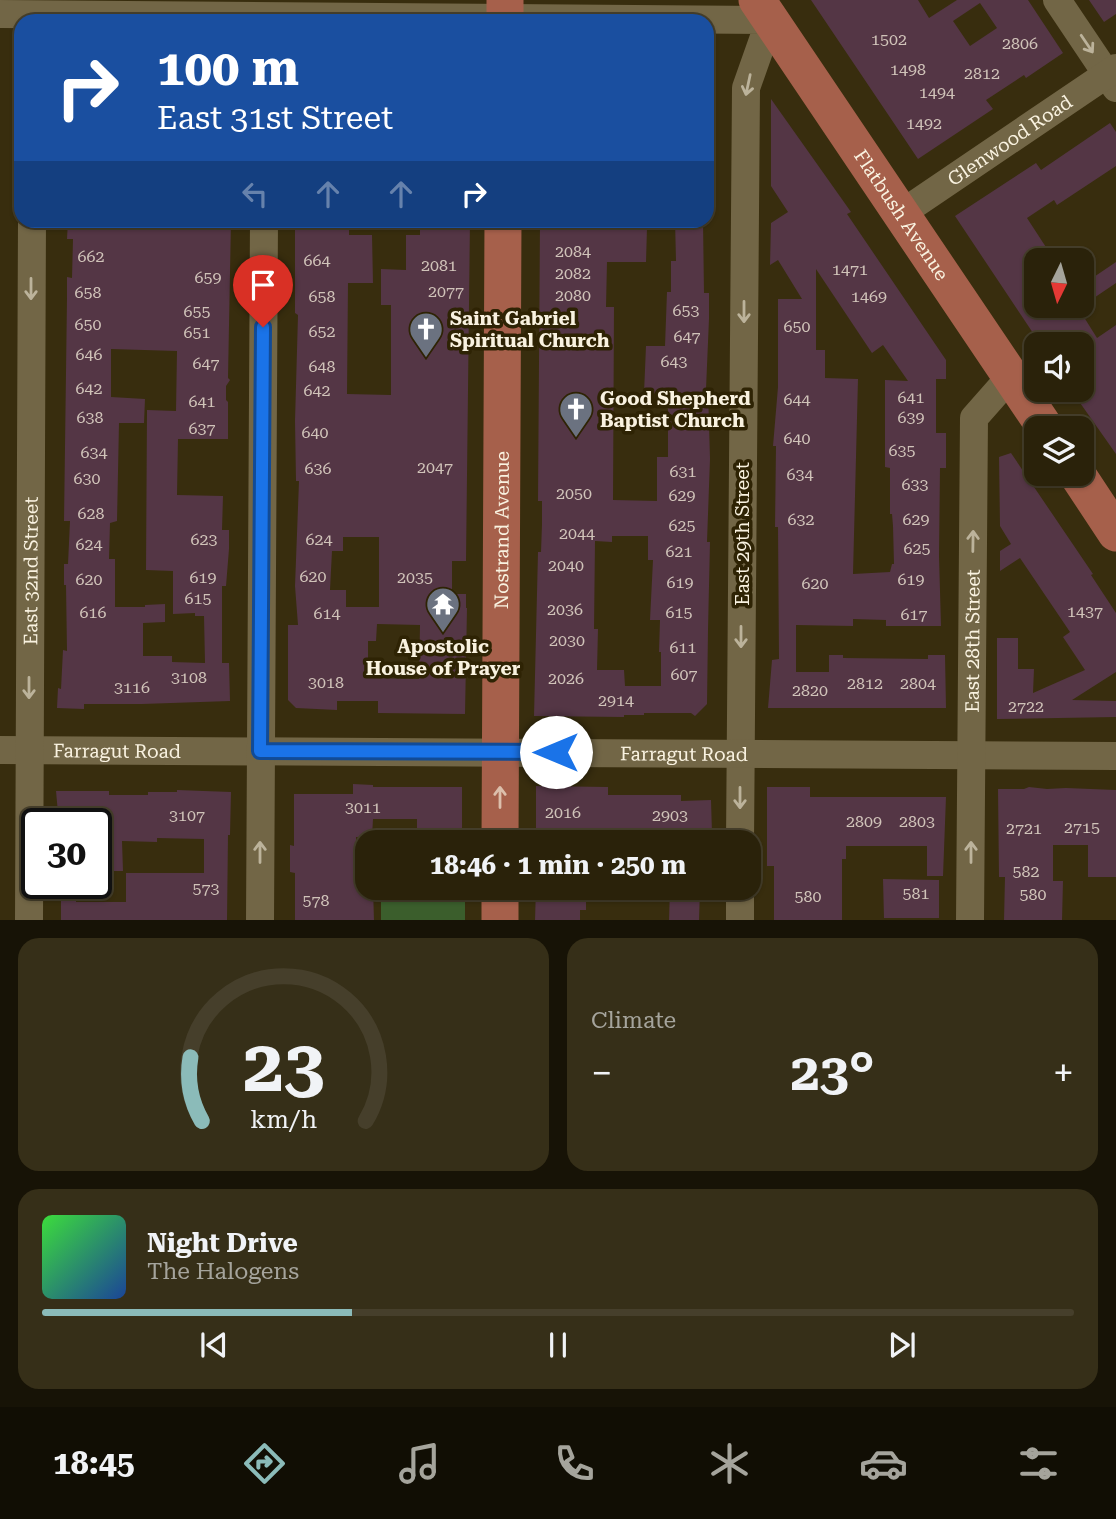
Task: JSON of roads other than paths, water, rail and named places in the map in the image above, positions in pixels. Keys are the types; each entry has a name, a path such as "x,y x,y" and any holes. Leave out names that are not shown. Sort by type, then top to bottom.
{"main road":[{"name":"Flatbush Avenue","path":"763,10 1037,416"},
{"name":"Nostrand Avenue","path":"500,830 503,228"},
{"path":"1085,486 1116,533"},
{"path":"500,900 500,920"}],"street":[{"path":"1057,0 1113,77"},
{"path":"0,14 763,10"},
{"name":"East 29th Street","path":"740,830 746,88 763,10"},
{"name":"Glenwood Road","path":"902,213 1113,77"},
{"name":"East 32nd Street","path":"29,920 32,228"},
{"path":"260,920 264,228"},
{"name":"East 28th Street","path":"970,920 974,418 1011,376"},
{"name":"Farragut Road","path":"0,750 1116,756"},
{"path":"740,900 740,920"}],"place":[{"name":"Saint Gabriel Spiritual Church","path":"426,359"},
{"name":"Good Shepherd Baptist Church","path":"576,439"},
{"name":"Apostolic House of Prayer","path":"443,634"}]}
